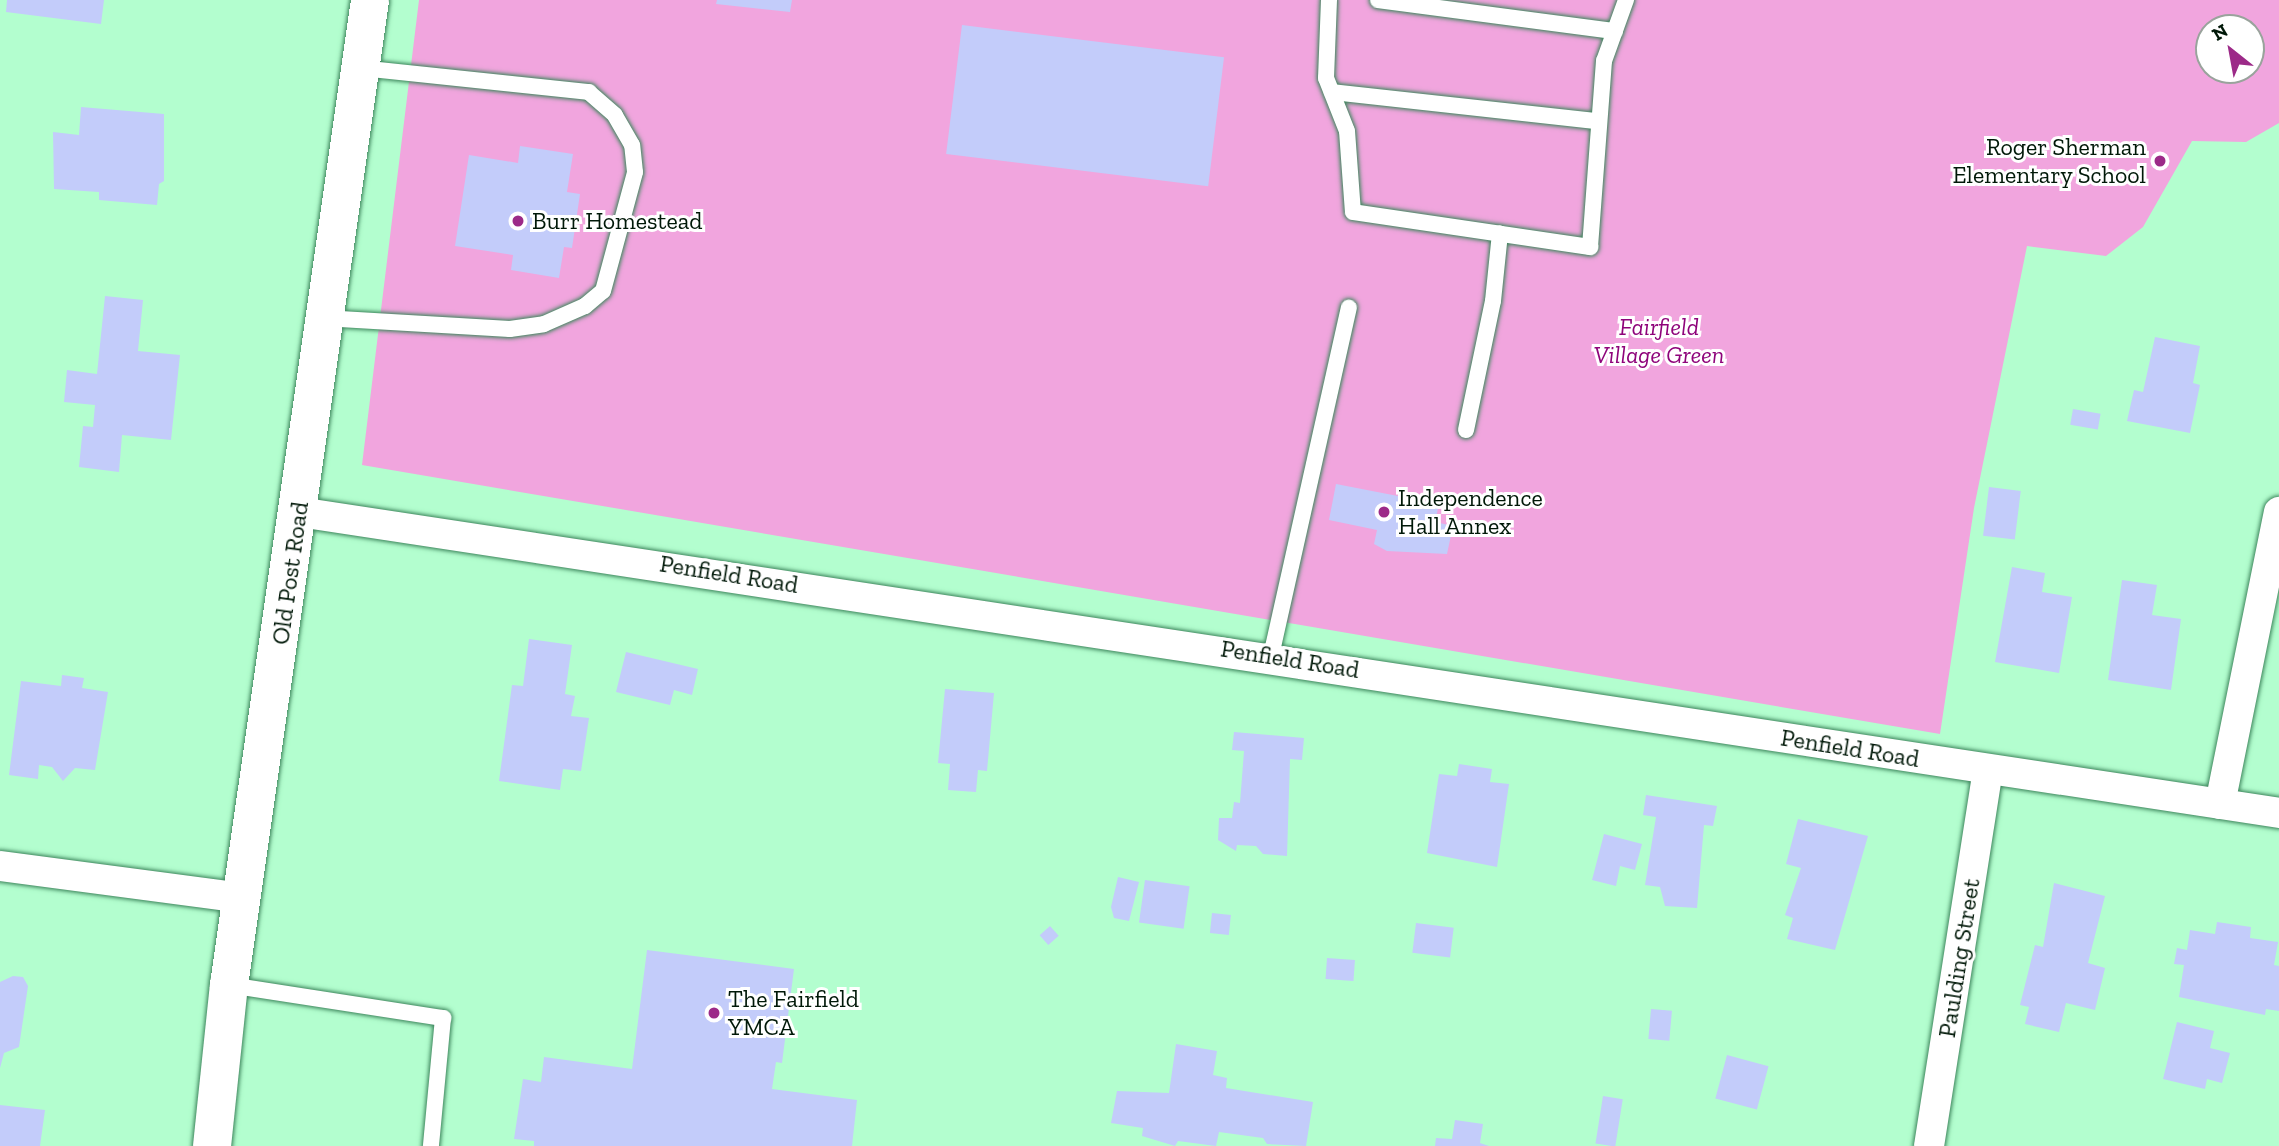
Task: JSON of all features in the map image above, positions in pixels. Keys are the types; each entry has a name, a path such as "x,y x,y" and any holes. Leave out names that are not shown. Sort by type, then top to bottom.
{"street":[{"name":"Old Post Road","path":"212,1146 229,985 299,512 323,318 369,0"},
{"name":"Penfield Road","path":"299,512 1270,656 1988,770 2279,813"},
{"path":"2220,804 2279,512"},
{"name":"Paulding Street","path":"1929,1146 1988,770"},
{"path":"0,866 242,898"}],"lane":[{"path":"1329,0 1326,78 1347,131 1353,212 1590,247 1596,121 1604,61 1626,0"},
{"path":"1378,0 1615,31"},
{"path":"323,318 510,330 544,324 585,306 603,291 635,172 632,145 621,125 589,92 360,68"},
{"path":"1332,92 1596,121"},
{"path":"1466,430 1493,301 1500,233"},
{"path":"1270,656 1349,308"},
{"path":"229,985 443,1018 431,1146"}],"green space":[{"name":"Fairfield Village Green","path":"419,0 2279,0 2279,123 2246,142 2192,141 2143,227 2106,256 2027,246 1974,508 1940,734 362,465"}],"building":[{"path":"7,0 104,0 101,24 6,12"},
{"path":"717,0 792,0 790,12 716,4"},
{"path":"962,25 1224,57 1208,186 946,154"},
{"path":"81,107 164,114 164,181 159,184 157,205 99,200 99,192 54,189 53,132 79,135"},
{"name":"Burr Homestead","path":"520,146 573,154 567,192 580,194 572,248 564,247 559,278 511,270 513,255 455,246 469,155 518,163"},
{"path":"105,296 143,300 138,351 180,355 171,440 122,435 119,472 79,467 83,426 93,427 95,405 64,402 67,370 97,374"},
{"path":"2155,337 2200,346 2193,383 2200,385 2190,433 2127,421 2134,390 2143,392"},
{"path":"2073,409 2101,414 2098,430 2070,425"},
{"name":"Independence Hall Annex","path":"1336,484 1439,504 1435,522 1453,526 1447,554 1387,551 1374,544 1377,530 1329,520"},
{"path":"1989,487 2021,491 2015,540 1983,536"},
{"path":"2012,567 2045,573 2042,592 2072,597 2059,673 1995,662"},
{"path":"2122,580 2157,585 2152,615 2181,619 2171,690 2108,680"},
{"path":"529,639 572,645 565,694 575,696 571,716 589,718 581,771 563,769 560,790 499,781 512,685 523,686"},
{"path":"626,652 698,669 692,695 674,690 670,705 616,692"},
{"path":"62,675 84,678 82,688 108,692 95,770 75,768 63,781 52,767 39,765 38,779 9,775 21,681 61,686"},
{"path":"945,689 994,693 987,771 978,770 976,792 948,790 950,764 938,763"},
{"path":"1234,732 1304,738 1302,760 1290,759 1287,856 1263,854 1256,846 1237,845 1236,851 1218,840 1219,818 1232,818 1234,802 1240,803 1244,751 1232,750"},
{"path":"1459,764 1492,769 1490,782 1509,784 1497,867 1427,853 1439,774 1457,776"},
{"path":"1646,795 1717,806 1713,826 1704,825 1697,908 1665,906 1660,887 1645,885 1656,817 1643,815"},
{"path":"1798,819 1868,836 1835,950 1787,939 1793,918 1785,915 1801,868 1786,864"},
{"path":"1604,834 1642,844 1635,870 1620,866 1616,886 1592,880"},
{"path":"1118,877 1139,882 1129,921 1114,918 1111,907"},
{"path":"1145,880 1190,886 1184,929 1139,923"},
{"path":"2054,883 2105,896 2088,963 2105,968 2095,1010 2066,1003 2059,1032 2025,1024 2029,1007 2020,1005 2035,945 2043,947"},
{"path":"1212,913 1231,915 1229,935 1210,933"},
{"path":"2217,922 2251,927 2250,938 2278,942 2274,965 2279,966 2279,1011 2266,1009 2265,1015 2179,997 2184,965 2174,964 2177,948 2187,950 2190,930 2215,934"},
{"path":"1416,923 1454,928 1450,957 1412,953"},
{"path":"1050,926 1059,936 1048,945 1040,935"},
{"name":"The Fairfield YMCA","path":"647,950 794,969 782,1063 776,1062 772,1089 857,1100 852,1146 534,1146 534,1141 514,1139 523,1079 541,1082 544,1057 632,1069"},
{"path":"1327,958 1355,960 1353,981 1326,979"},
{"path":"13,976 23,977 28,986 19,1047 4,1053 0,1068 0,982"},
{"path":"1651,1009 1672,1011 1669,1041 1648,1039"},
{"path":"2177,1022 2214,1031 2210,1048 2230,1053 2222,1083 2207,1079 2205,1089 2163,1079"},
{"path":"1176,1044 1217,1051 1213,1075 1227,1078 1226,1088 1313,1102 1306,1146 1267,1144 1263,1138 1219,1132 1216,1146 1178,1141 1175,1146 1142,1136 1143,1128 1111,1123 1117,1091 1169,1093"},
{"path":"1727,1055 1769,1066 1757,1110 1715,1098"},
{"path":"1603,1096 1623,1099 1615,1146 1595,1143"},
{"path":"0,1105 45,1110 40,1146 0,1146"},
{"path":"1455,1120 1483,1124 1480,1143 1489,1146 1435,1146 1436,1138 1452,1139"}],"place":[{"name":"Roger Sherman Elementary School","path":"2160,161"},
{"name":"Burr Homestead","path":"518,221"},
{"name":"Independence Hall Annex","path":"1384,512"},
{"name":"The Fairfield YMCA","path":"714,1013"}]}
